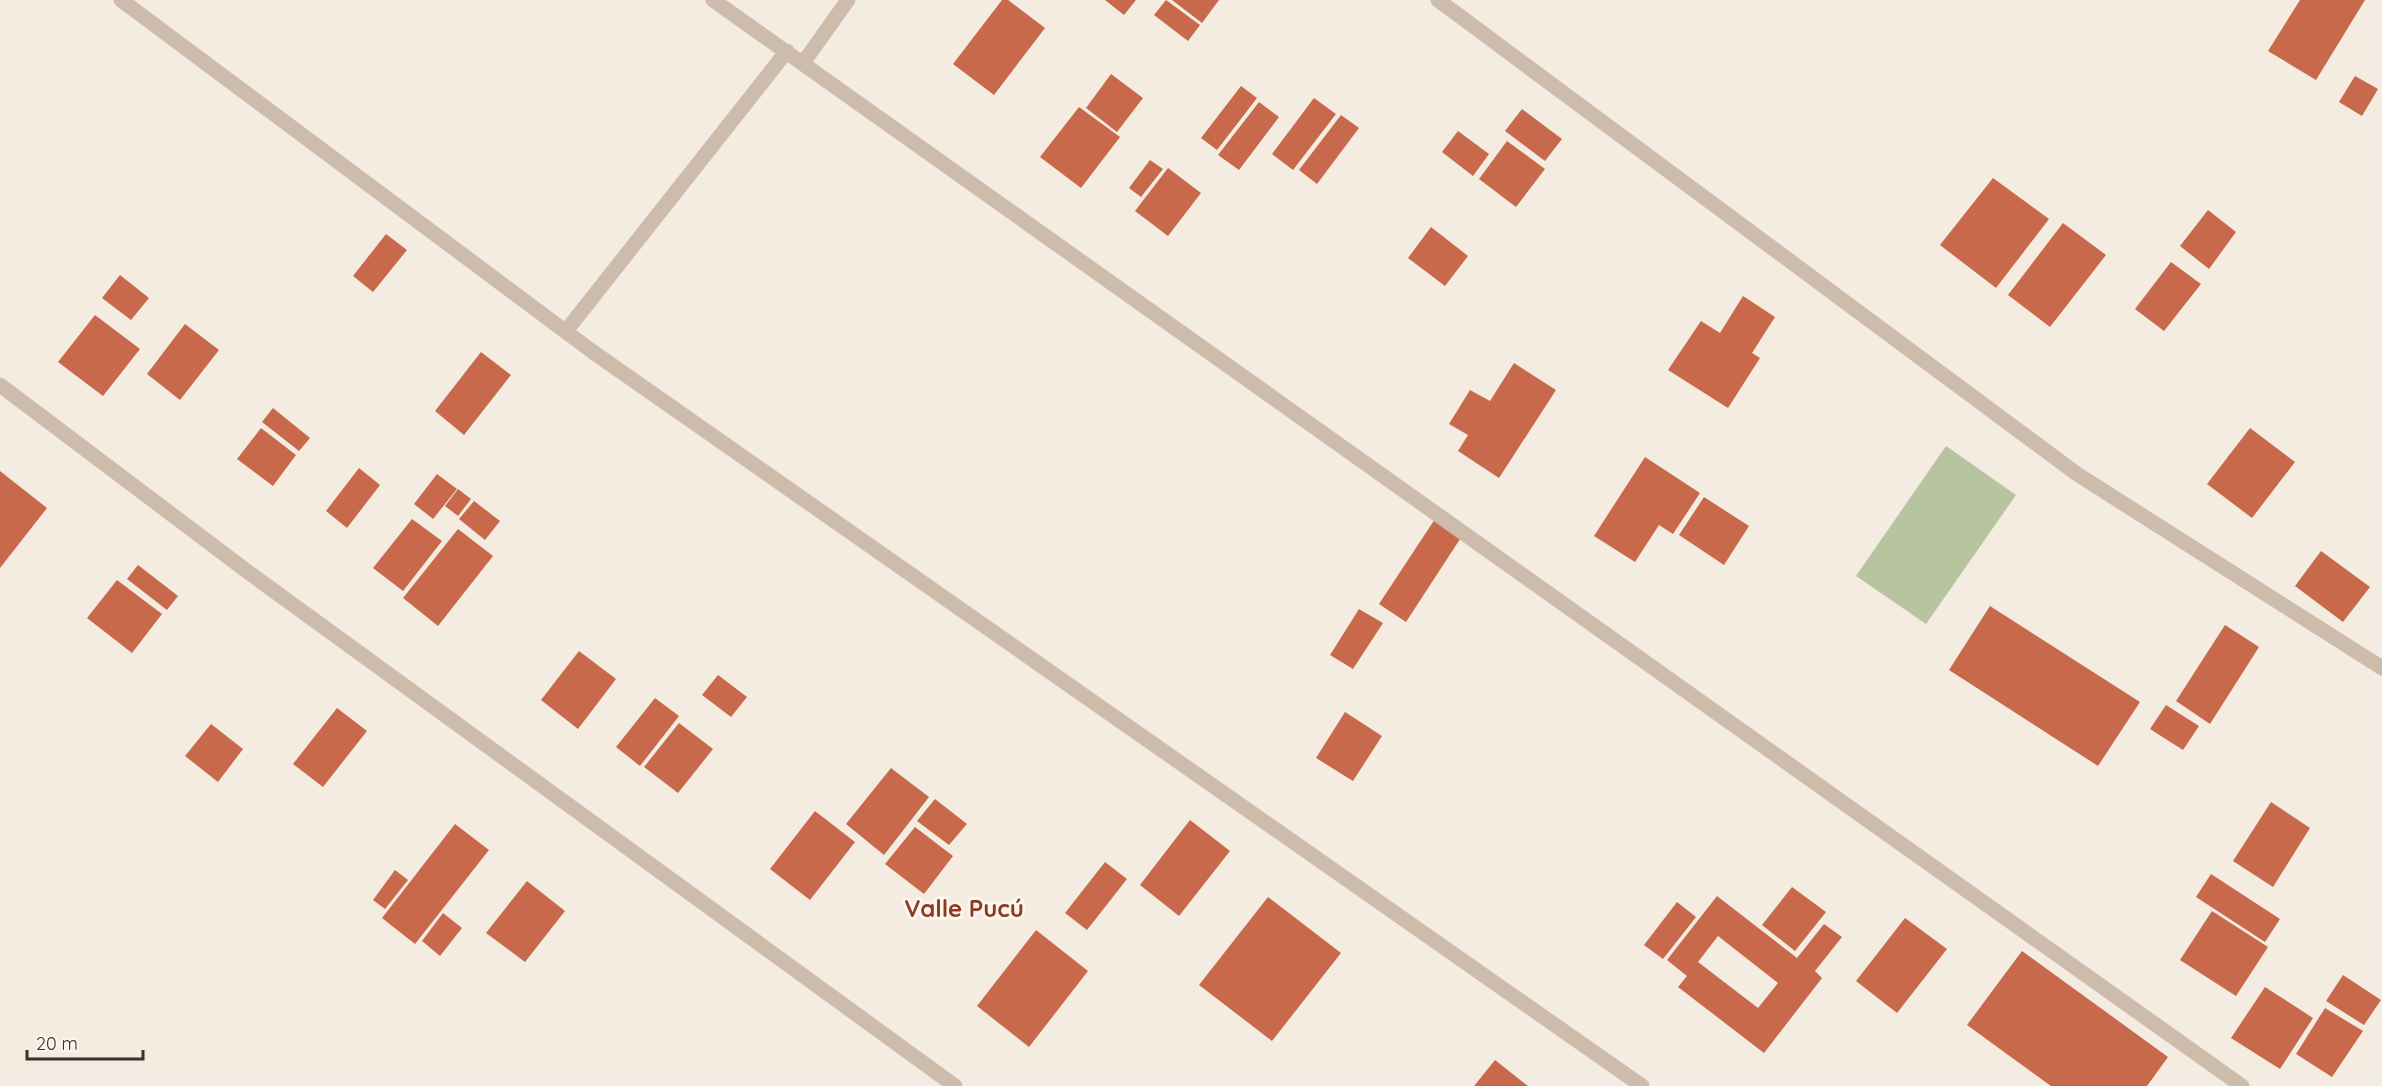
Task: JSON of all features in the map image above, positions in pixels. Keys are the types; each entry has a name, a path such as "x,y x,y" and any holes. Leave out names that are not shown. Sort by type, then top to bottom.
{"street":[{"path":"121,0 603,359 1642,1086"},
{"path":"713,0 2242,1086"},
{"path":"803,63 848,0"},
{"path":"1438,0 2078,474 2382,668"},
{"path":"566,331 787,51"},
{"path":"0,385 248,572 955,1086"}],"green space":[{"path":"1946,446 2016,495 1926,624 1856,576"}],"building":[{"path":"1002,0 1008,0 1045,28 994,95 953,64"},
{"path":"1105,0 1136,0 1124,15"},
{"path":"1166,0 1200,25 1188,41 1154,15"},
{"path":"1172,0 1219,0 1202,23"},
{"path":"2300,0 2365,0 2316,80 2268,51"},
{"path":"1111,74 1143,98 1117,132 1086,108"},
{"path":"2355,76 2378,89 2362,116 2339,102"},
{"path":"1241,86 1257,98 1217,150 1201,138"},
{"path":"1314,98 1336,114 1293,170 1272,154"},
{"path":"1259,102 1279,117 1239,170 1218,155"},
{"path":"1079,107 1120,137 1081,188 1040,157"},
{"path":"1522,109 1562,139 1545,161 1505,131"},
{"path":"1341,115 1359,128 1317,184 1299,170"},
{"path":"1458,131 1489,154 1473,176 1442,152"},
{"path":"1507,141 1545,169 1516,207 1479,179"},
{"path":"1150,160 1163,169 1141,197 1129,188"},
{"path":"1168,168 1201,193 1168,236 1135,211"},
{"path":"1993,178 2049,219 1996,288 1940,245"},
{"path":"2208,210 2236,232 2209,269 2180,246"},
{"path":"2063,223 2106,255 2050,327 2008,295"},
{"path":"1431,227 1468,256 1445,286 1408,258"},
{"path":"386,234 407,250 373,292 353,276"},
{"path":"2171,262 2201,284 2164,331 2135,309"},
{"path":"120,275 149,298 131,320 102,298"},
{"path":"1743,296 1775,317 1752,353 1760,358 1728,408 1668,370 1701,321 1720,333"},
{"path":"95,315 140,349 103,396 58,362"},
{"path":"185,324 219,350 180,400 147,374"},
{"path":"481,352 511,375 464,435 435,411"},
{"path":"1514,363 1556,390 1499,478 1458,451 1468,435 1449,424 1470,390 1490,401"},
{"path":"273,408 310,438 299,451 262,422"},
{"path":"261,428 296,455 273,486 237,459"},
{"path":"2250,428 2295,462 2252,518 2207,484"},
{"path":"1645,457 1700,493 1673,534 1659,525 1635,562 1594,536"},
{"path":"359,468 380,485 347,528 326,511"},
{"path":"0,471 47,508 0,568"},
{"path":"437,474 457,489 433,519 414,504"},
{"path":"458,489 471,499 458,516 445,506"},
{"path":"1704,497 1749,526 1724,565 1679,535"},
{"path":"474,501 500,521 485,540 459,519"},
{"path":"412,519 442,541 403,591 373,568"},
{"path":"1435,519 1462,536 1406,622 1379,604"},
{"path":"458,529 493,556 438,626 403,598"},
{"path":"2321,551 2370,587 2343,622 2295,586"},
{"path":"138,565 178,596 167,610 127,579"},
{"path":"117,580 162,614 132,653 87,618"},
{"path":"1990,606 2140,702 2098,766 1949,670"},
{"path":"1359,609 1383,623 1353,669 1330,655"},
{"path":"2225,625 2259,647 2210,724 2176,701"},
{"path":"579,651 616,679 578,729 541,700"},
{"path":"718,675 747,697 731,717 702,695"},
{"path":"655,698 679,716 640,766 616,747"},
{"path":"2166,705 2199,726 2183,750 2150,729"},
{"path":"337,708 367,731 323,787 293,764"},
{"path":"1345,712 1382,736 1353,781 1316,758"},
{"path":"679,723 713,749 678,793 644,767"},
{"path":"211,724 243,749 218,782 185,756"},
{"path":"891,768 929,797 884,855 846,824"},
{"path":"935,799 967,824 949,845 917,821"},
{"path":"2271,802 2310,828 2273,887 2233,861"},
{"path":"815,811 855,842 810,900 770,869"},
{"path":"1190,820 1230,851 1179,916 1140,885"},
{"path":"455,824 489,850 415,944 382,918"},
{"path":"915,827 953,856 924,894 885,864"},
{"path":"1105,862 1127,879 1087,930 1065,913"},
{"path":"395,870 408,880 385,909 373,900"},
{"path":"2211,874 2280,919 2265,942 2196,897"},
{"path":"527,881 565,911 525,962 486,933"},
{"path":"1792,887 1826,912 1795,951 1762,925"},
{"path":"1717,896 1797,958 1824,924 1842,937 1815,971 1822,978 1764,1053 1678,987 1687,976 1667,960","holes":["1718,936 1778,983 1758,1008 1698,962"]},
{"path":"1268,897 1341,953 1272,1041 1199,985"},
{"path":"1677,902 1696,917 1663,959 1644,945"},
{"path":"2212,911 2268,947 2236,996 2180,960"},
{"path":"443,913 462,928 440,956 422,941"},
{"path":"1905,918 1947,949 1897,1013 1856,981"},
{"path":"1036,930 1088,971 1029,1047 977,1006"},
{"path":"2022,951 2168,1057 2147,1086 2051,1086 1967,1025"},
{"path":"2343,975 2381,1000 2364,1025 2326,1001"},
{"path":"2265,987 2313,1018 2280,1069 2231,1038"},
{"path":"2325,1008 2363,1031 2332,1077 2296,1054"},
{"path":"1495,1060 1528,1086 1474,1086"}],"district":[{"name":"Valle Pucú","path":"964,909"}]}
